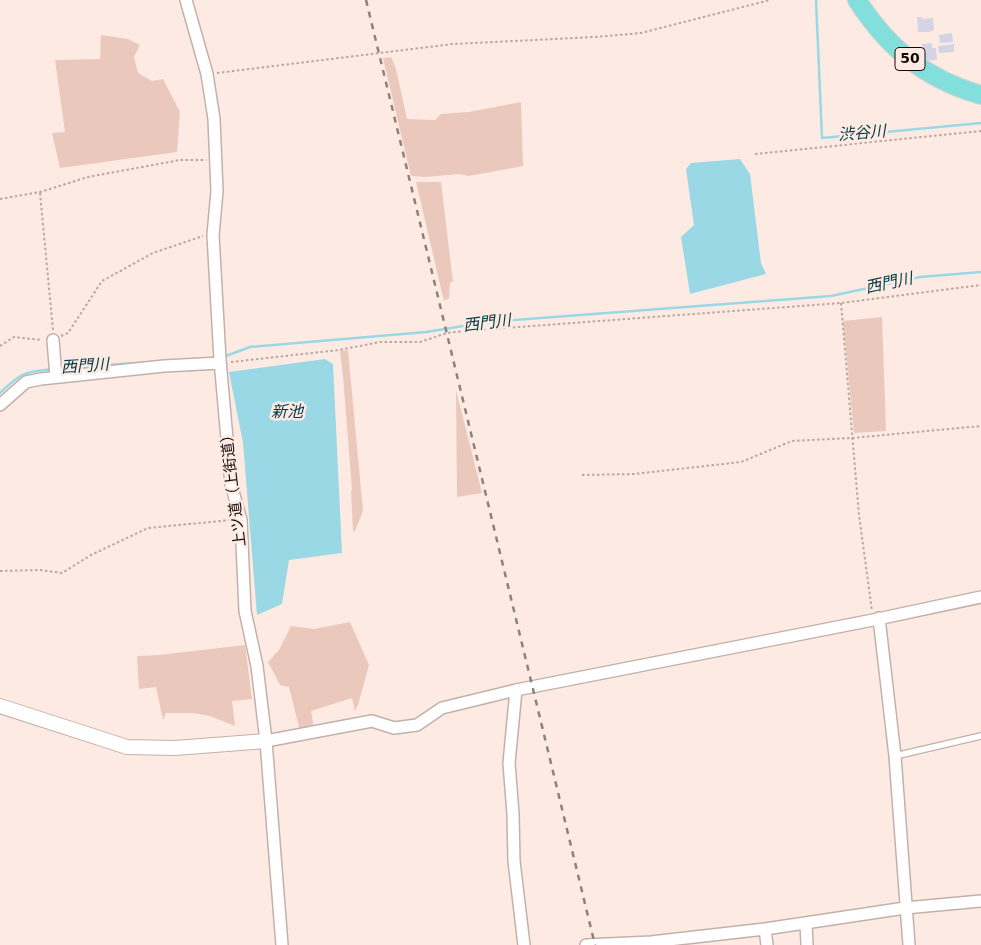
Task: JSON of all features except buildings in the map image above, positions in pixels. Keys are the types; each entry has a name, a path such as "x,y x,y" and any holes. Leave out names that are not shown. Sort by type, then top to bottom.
{"main road":[{"name":"50","path":"857,0 873,24 900,51 921,68 958,88 981,95"}],"street":[{"name":"上ツ道（上街道）","path":"186,0 207,74 214,119 217,191 213,235 220,359 231,484 241,520 245,611 257,666 266,741 282,945"},
{"path":"54,340 56,372"},
{"path":"0,405 26,382 56,372 164,366 220,359"},
{"path":"0,706 127,747 175,748 266,741 372,721 394,728 417,725 442,708 516,690 981,597"},
{"path":"876,619 895,756 909,945"},
{"path":"516,690 509,763 514,861 524,945"},
{"path":"586,945 651,944 905,908 981,901"},
{"path":"806,923 807,945"},
{"path":"765,929 766,945"}],"lane":[{"path":"895,756 981,736"}],"path":[{"path":"207,74 453,44 641,33 770,0"},
{"path":"755,154 981,131"},
{"path":"0,199 40,192 107,173 180,160 216,160"},
{"path":"40,192 54,340"},
{"path":"0,346 14,337 54,340 68,333 102,282 153,252 202,236 213,235"},
{"path":"220,359 339,350 380,342 420,342 447,333 465,331 841,303 981,285"},
{"path":"841,303 859,516 876,619"},
{"path":"582,475 634,474 742,462 792,441 852,438 981,426"},
{"path":"0,571 40,570 62,572 91,555 148,528 241,520"}],"shaded area":[{"path":"101,35 128,39 140,45 134,57 138,73 152,81 163,79 180,112 177,152 60,168 52,133 65,132 55,60 100,59"},
{"path":"391,57 396,69 407,119 435,120 441,114 469,112 521,102 523,166 469,176 458,174 426,177 411,176 383,58"},
{"path":"416,182 441,182 453,282 450,282 449,299 444,300 443,297"},
{"path":"882,317 886,431 854,433 843,321"},
{"path":"348,350 363,511 355,531 353,531 352,490 340,351"},
{"path":"456,390 482,493 457,497"},
{"path":"350,622 369,665 358,705 355,711 352,698 311,711 314,728 300,731 289,687 280,685 268,662 279,650 291,626 314,629"},
{"path":"245,645 252,699 232,701 235,726 210,716 192,713 166,713 163,720 156,687 139,689 137,656"}],"water":[{"path":"740,159 750,174 761,263 766,274 690,294 681,237 694,225 686,169 691,163"},
{"name":"新池","path":"325,359 333,364 342,553 289,560 282,604 257,615 243,443 229,372"}],"waterway":[{"name":"渋谷川","path":"816,0 822,138 981,123"},
{"name":"西門川","path":"223,357 250,347 426,332 488,322 831,296 920,277 981,272"},
{"name":"西門川","path":"58,368 153,362"},
{"name":"西門川","path":"0,393 18,377 35,371 53,369"}],"railway":[{"path":"366,0 595,945"}]}
